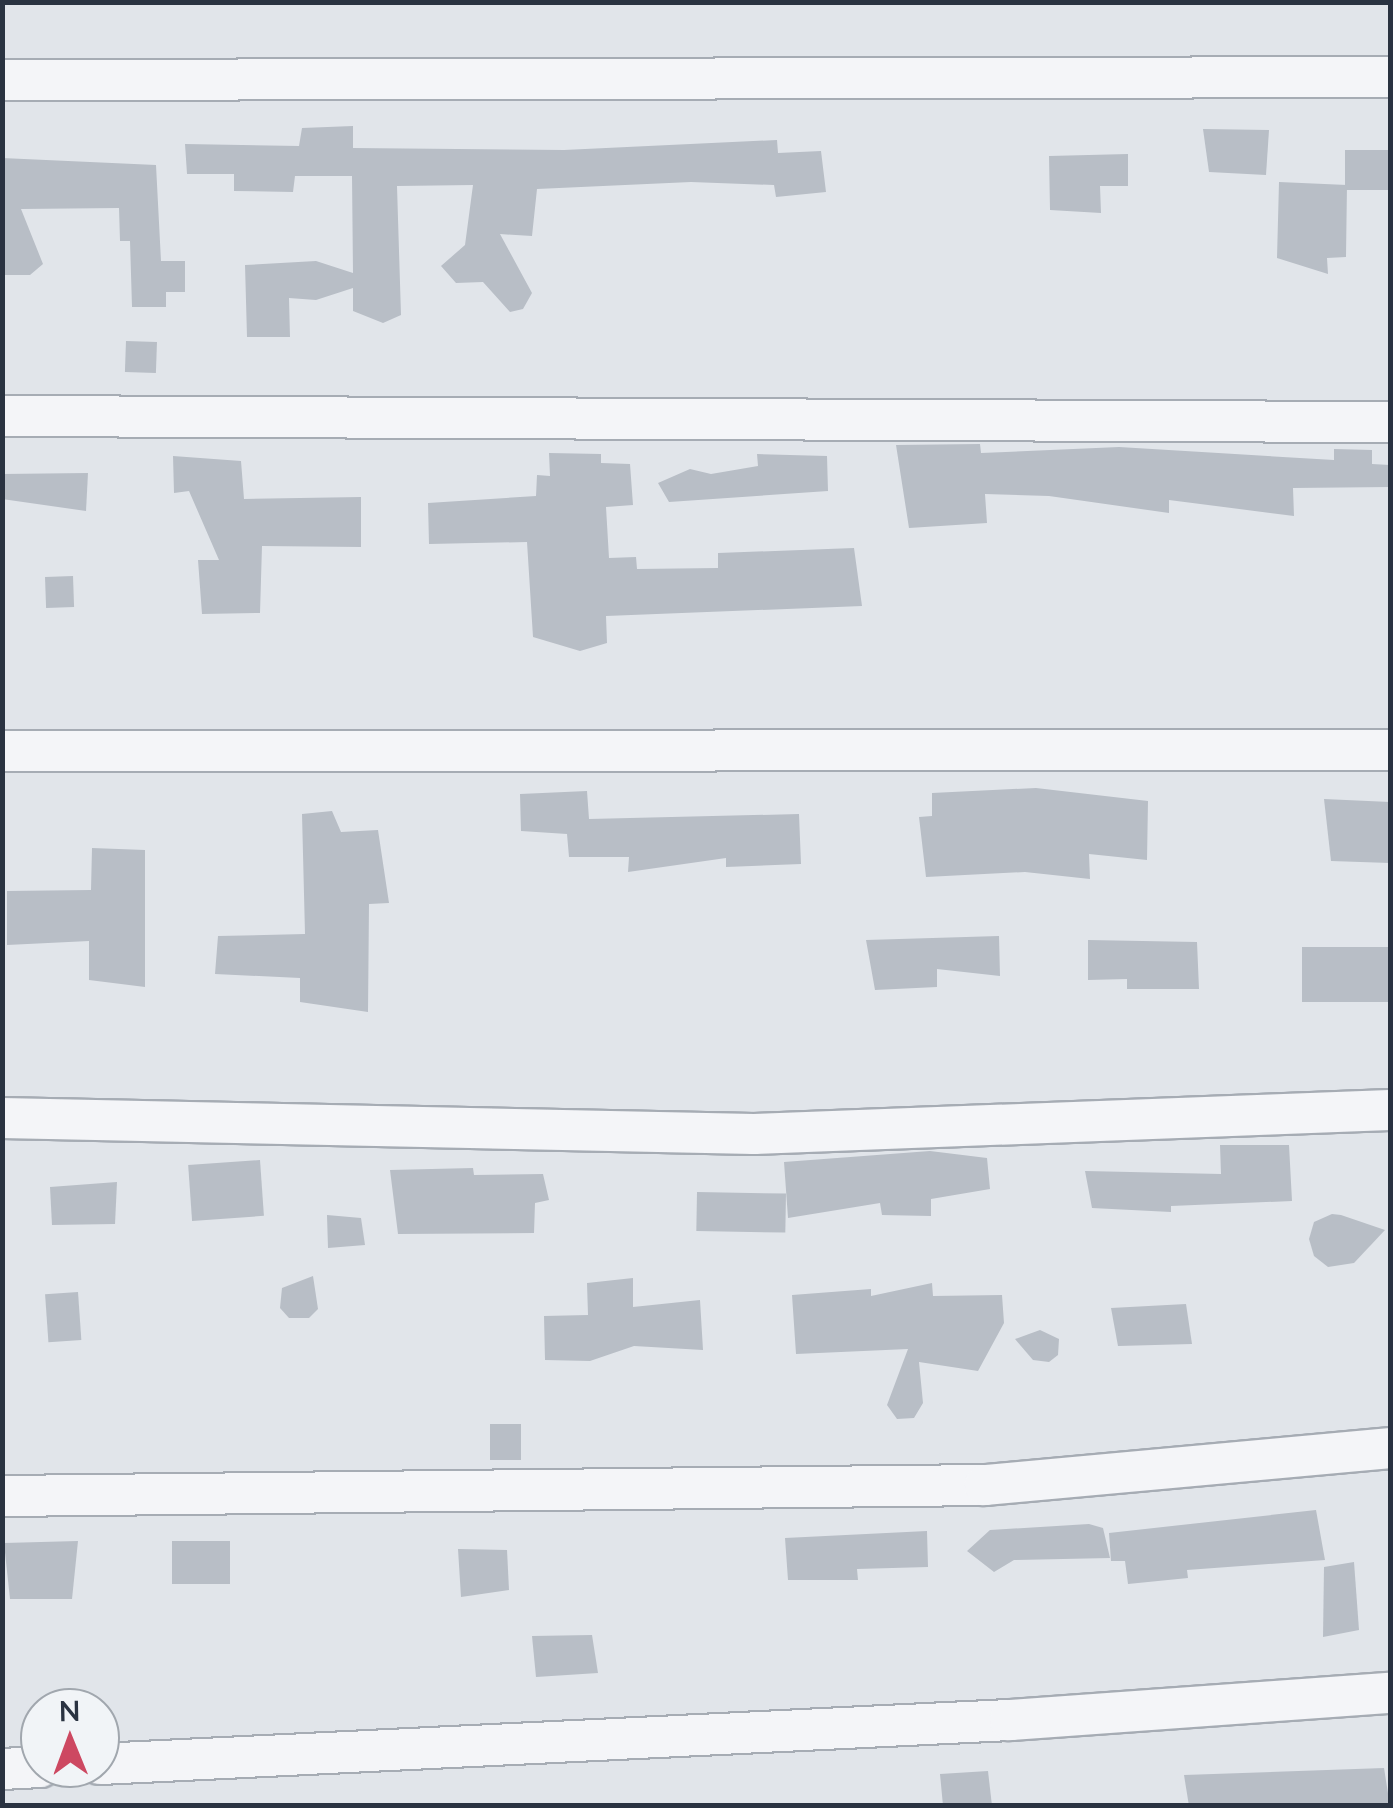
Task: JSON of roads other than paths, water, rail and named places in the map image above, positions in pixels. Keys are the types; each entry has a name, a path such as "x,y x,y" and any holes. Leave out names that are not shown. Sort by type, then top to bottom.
{"street":[{"path":"2,80 1390,77"},
{"path":"2,416 1390,422"},
{"path":"2,751 1390,750"},
{"path":"2,1118 754,1134 1390,1110"},
{"path":"2,1496 986,1484 1390,1448"},
{"path":"120,1763 1010,1720 1390,1693"}]}
